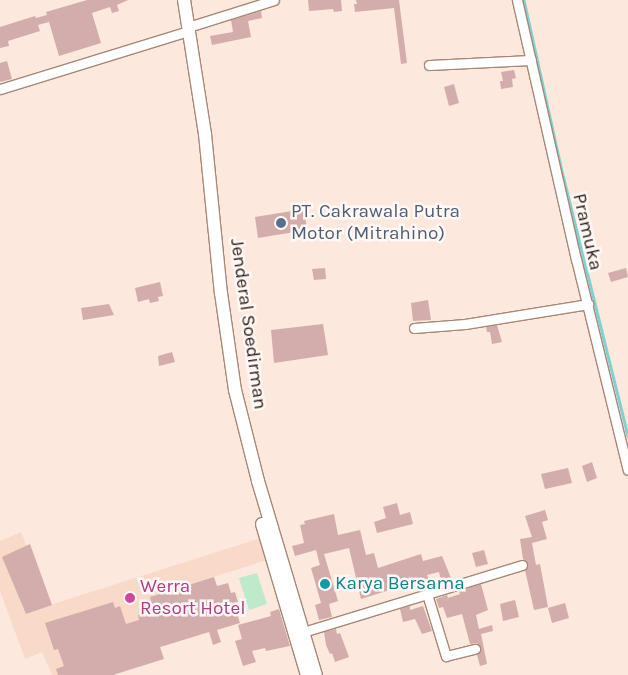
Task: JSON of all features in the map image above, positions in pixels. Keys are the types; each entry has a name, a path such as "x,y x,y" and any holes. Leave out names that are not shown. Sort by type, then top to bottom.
{"highway":[{"name":"Jenderal Soedirman","path":"177,0 185,30 208,152 221,293 235,390 258,481 316,675"},
{"name":"Jenderal Soedirman","path":"184,0 185,30 203,178 218,334 227,391 250,483 307,675"}],"street":[{"path":"0,89 274,0"},
{"name":"Pramuka","path":"517,0 628,470"},
{"path":"429,65 531,60"},
{"path":"414,328 465,324 588,304"},
{"path":"304,632 522,566"},
{"path":"427,594 446,656 474,649"}],"shaded area":[{"name":"Werra Resort Hotel","path":"21,532 50,605 261,538 267,560 185,586 200,635 77,673 77,675 52,675 42,652 25,659 0,591 0,541"}],"green space":[{"path":"257,573 267,604 249,610 239,578"}],"building":[{"path":"87,0 128,0 117,5 119,11 112,13 110,7 92,13 101,43 59,56 49,22 38,25 40,31 8,41 9,46 0,48 0,27 35,16 36,18 47,15 46,12"},
{"path":"308,0 341,0 342,11 334,12 333,9 309,11"},
{"path":"356,0 399,0 407,63 401,64 394,8 355,12 354,4 357,4"},
{"path":"261,11 262,18 248,21 251,37 212,45 210,36 233,32 231,20"},
{"path":"7,61 12,79 0,82 0,63"},
{"path":"514,70 516,78 512,79 513,87 501,89 500,81 503,81 501,72"},
{"path":"454,84 459,103 449,106 444,87"},
{"name":"PT. Cakrawala Putra Motor (Mitrahino)","path":"304,209 307,230 258,238 255,217"},
{"path":"325,268 326,279 314,280 312,269"},
{"path":"626,268 628,277 611,282 608,273"},
{"path":"160,282 163,296 158,297 159,301 150,303 149,299 138,302 135,288"},
{"path":"428,300 431,320 413,321 411,303"},
{"path":"109,304 114,315 83,320 81,308"},
{"path":"323,324 328,355 274,363 271,330"},
{"path":"497,325 502,342 492,344 490,332 487,332 486,327"},
{"path":"172,352 175,362 159,366 158,356"},
{"path":"592,462 597,478 587,482 582,466"},
{"path":"568,468 572,483 545,489 541,474"},
{"path":"397,503 400,515 410,512 413,524 377,533 374,522 386,518 383,507"},
{"path":"545,510 548,520 542,522 547,539 532,543 536,565 540,564 548,607 534,610 525,570 528,564 523,559 520,539 532,537 525,516"},
{"path":"334,514 338,535 360,530 366,555 374,553 378,568 421,554 423,561 442,556 451,578 441,581 439,572 427,575 430,584 410,589 409,584 361,599 349,548 324,554 338,601 329,604 332,617 319,620 315,605 321,603 311,568 320,565 316,550 295,556 292,546 304,543 300,525 305,524 304,521"},
{"path":"30,544 52,605 26,614 2,557"},
{"path":"484,550 488,564 476,567 472,553"},
{"path":"214,577 217,586 228,583 231,593 235,592 238,602 234,603 240,623 217,630 221,642 213,645 209,632 160,647 164,659 113,675 58,675 56,669 64,666 58,649 54,650 45,623 113,602 115,608 120,606 126,624 139,620 138,615 154,611 150,597"},
{"path":"481,584 488,610 476,615 479,629 492,625 493,631 481,634 487,664 480,666 477,655 481,647 477,643 470,644 462,614 447,618 443,607 439,608 436,599 447,595 448,598 460,594 459,591"},
{"path":"515,600 519,617 503,621 500,604"},
{"path":"565,603 569,618 552,623 548,608"},
{"path":"410,606 410,610 423,606 432,631 422,634 415,619 403,622 400,609"},
{"path":"279,609 290,646 266,651 265,648 252,651 256,662 243,666 235,641 242,639 238,625 271,616 270,612"},
{"path":"336,629 337,634 340,633 349,657 335,662 332,653 330,654 326,645 324,632"}],"waterway":[{"path":"524,0 560,163 628,436"}],"place":[{"name":"PT. Cakrawala Putra Motor (Mitrahino)","path":"281,223"},
{"name":"Karya Bersama","path":"325,584"},
{"name":"Werra Resort Hotel","path":"130,598"}]}
